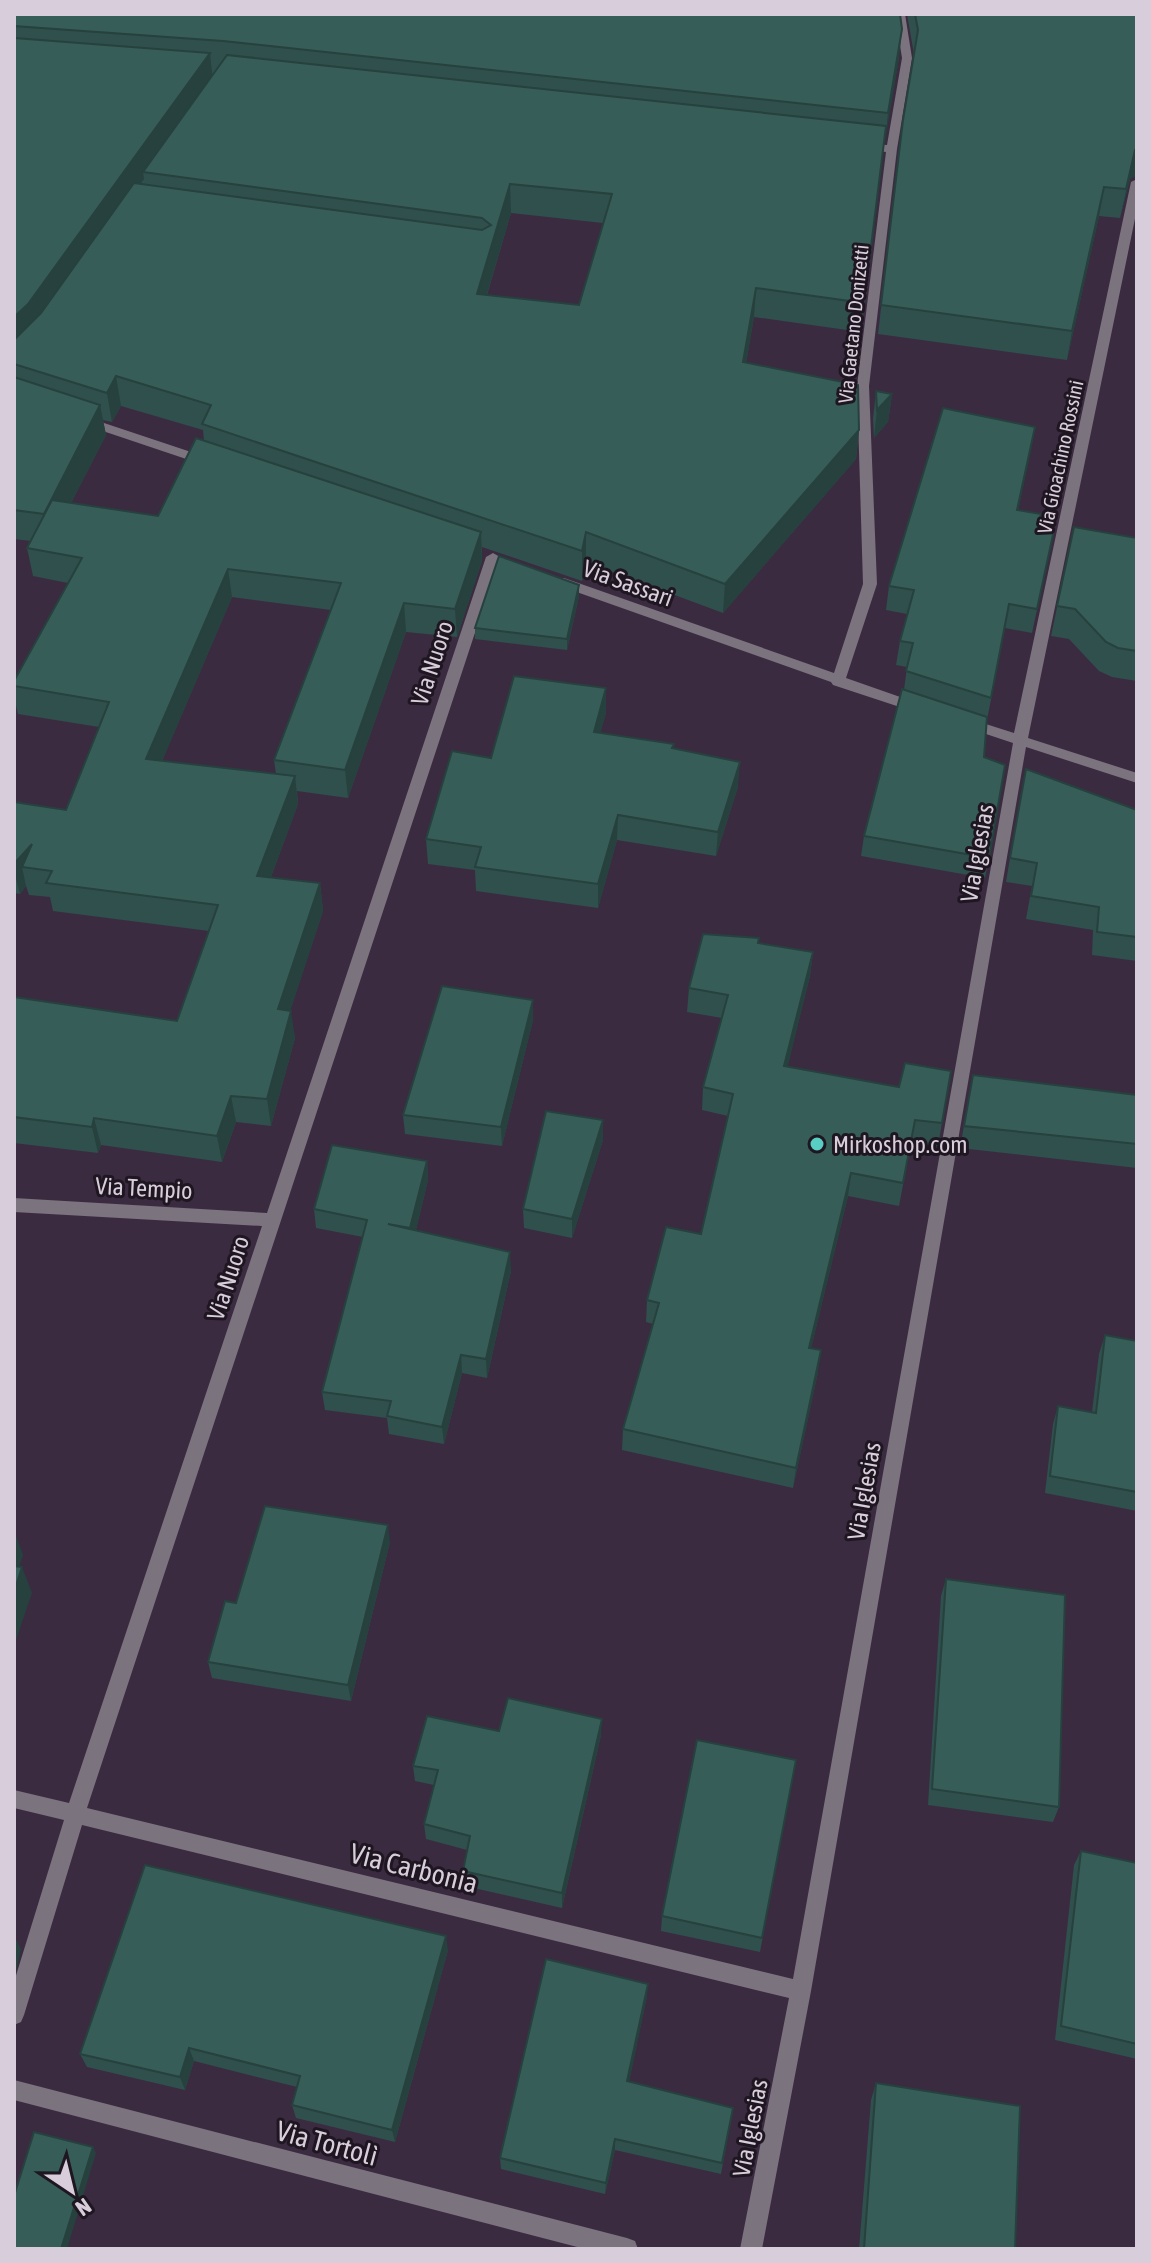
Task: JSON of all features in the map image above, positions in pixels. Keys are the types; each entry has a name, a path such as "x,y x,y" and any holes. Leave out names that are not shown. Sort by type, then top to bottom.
{"street":[{"name":"Via Gaetano Donizetti","path":"838,682 870,584 863,386 892,149 907,58 900,14"},
{"path":"849,144 892,149"},
{"name":"Via Gioachino Rossini","path":"1020,740 1137,182"},
{"path":"74,417 223,467"},
{"name":"Via Nuoro","path":"14,2015 75,1815 493,557"},
{"name":"Via Sassari","path":"538,573 838,682 929,711"},
{"path":"960,721 1137,778"},
{"name":"Via Iglesias","path":"751,2249 801,1991 1020,740"},
{"name":"Via Tempio","path":"14,1205 272,1220"},
{"name":"Via Carbonia","path":"14,1799 801,1991"},
{"name":"Via Tortolì","path":"14,2090 627,2249"}],"building":[{"path":"14,14 900,14 902,29 888,113 223,41 14,26"},
{"path":"915,14 1137,14 1137,150 1126,189 1104,187 1072,331 881,305 903,120 918,30"},
{"path":"14,38 210,53 28,304 14,317"},
{"path":"227,55 886,126 864,303 756,288 743,362 858,385 859,430 725,584 586,532 582,551 202,424 211,405 116,376 107,393 14,364 14,340 41,313 134,183 482,230 491,225 482,218 143,172","holes":["510,184 612,194 579,305 477,294"]},
{"path":"14,377 100,405 44,514 14,510"},
{"path":"876,391 892,394 877,410"},
{"path":"943,408 1035,427 1017,510 1041,514 1038,527 1054,530 1037,609 1009,604 991,698 906,671 913,643 900,641 914,590 889,586"},
{"path":"196,438 481,532 455,609 404,603 345,770 274,760 341,583 228,569 146,759 295,776 257,876 320,883 278,1009 291,1011 267,1099 231,1096 217,1136 94,1118 92,1127 14,1117 14,997 177,1021 218,905 46,883 52,871 22,867 32,844 14,864 14,802 66,810 109,702 14,686 82,558 27,548 52,500 158,516"},
{"path":"1074,527 1137,538 1137,651 1118,648 1106,642 1075,609 1057,606"},
{"path":"499,556 579,585 567,639 475,628"},
{"path":"514,676 606,688 594,732 674,744 672,748 740,762 718,832 618,815 598,884 475,867 481,847 426,839 452,751 491,758"},
{"path":"902,689 987,717 984,757 1005,765 989,858 864,836"},
{"path":"1026,769 1137,810 1137,937 1097,932 1099,907 1031,896 1037,863 1010,858"},
{"path":"703,934 759,938 758,943 813,952 784,1066 899,1087 905,1063 951,1071 942,1123 915,1120 903,1183 851,1173 809,1348 821,1350 796,1468 623,1429 659,1303 647,1300 666,1227 701,1234 733,1094 703,1087 728,995 689,988"},
{"path":"442,986 533,1000 501,1127 403,1115"},
{"path":"973,1075 1137,1095 1137,1144 964,1126"},
{"path":"546,1111 603,1120 572,1219 523,1209"},
{"path":"332,1145 427,1161 410,1228 388,1224 510,1252 486,1359 461,1355 442,1427 387,1416 391,1401 322,1392 367,1220 314,1209"},
{"path":"1105,1335 1137,1341 1137,1492 1050,1476 1058,1406 1096,1413"},
{"path":"265,1506 388,1525 348,1685 208,1662 225,1601 236,1603"},
{"path":"14,1566 22,1567 14,1592"},
{"path":"946,1579 1065,1595 1059,1807 932,1789"},
{"path":"508,1698 602,1719 562,1893 463,1871 470,1836 424,1824 438,1770 413,1766 427,1716 499,1731"},
{"path":"697,1740 796,1760 762,1938 662,1916"},
{"path":"1081,1851 1137,1863 1137,2044 1061,2026"},
{"path":"145,1865 446,1936 392,2130 292,2105 300,2076 189,2048 180,2077 80,2054"},
{"path":"546,1959 648,1984 627,2081 733,2108 722,2163 615,2139 606,2183 500,2158"},
{"path":"876,2083 1020,2106 1015,2249 864,2249"},
{"path":"34,2132 93,2147 61,2249 14,2249 14,2196"}],"place":[{"name":"Mirkoshop.com","path":"817,1144"}]}
